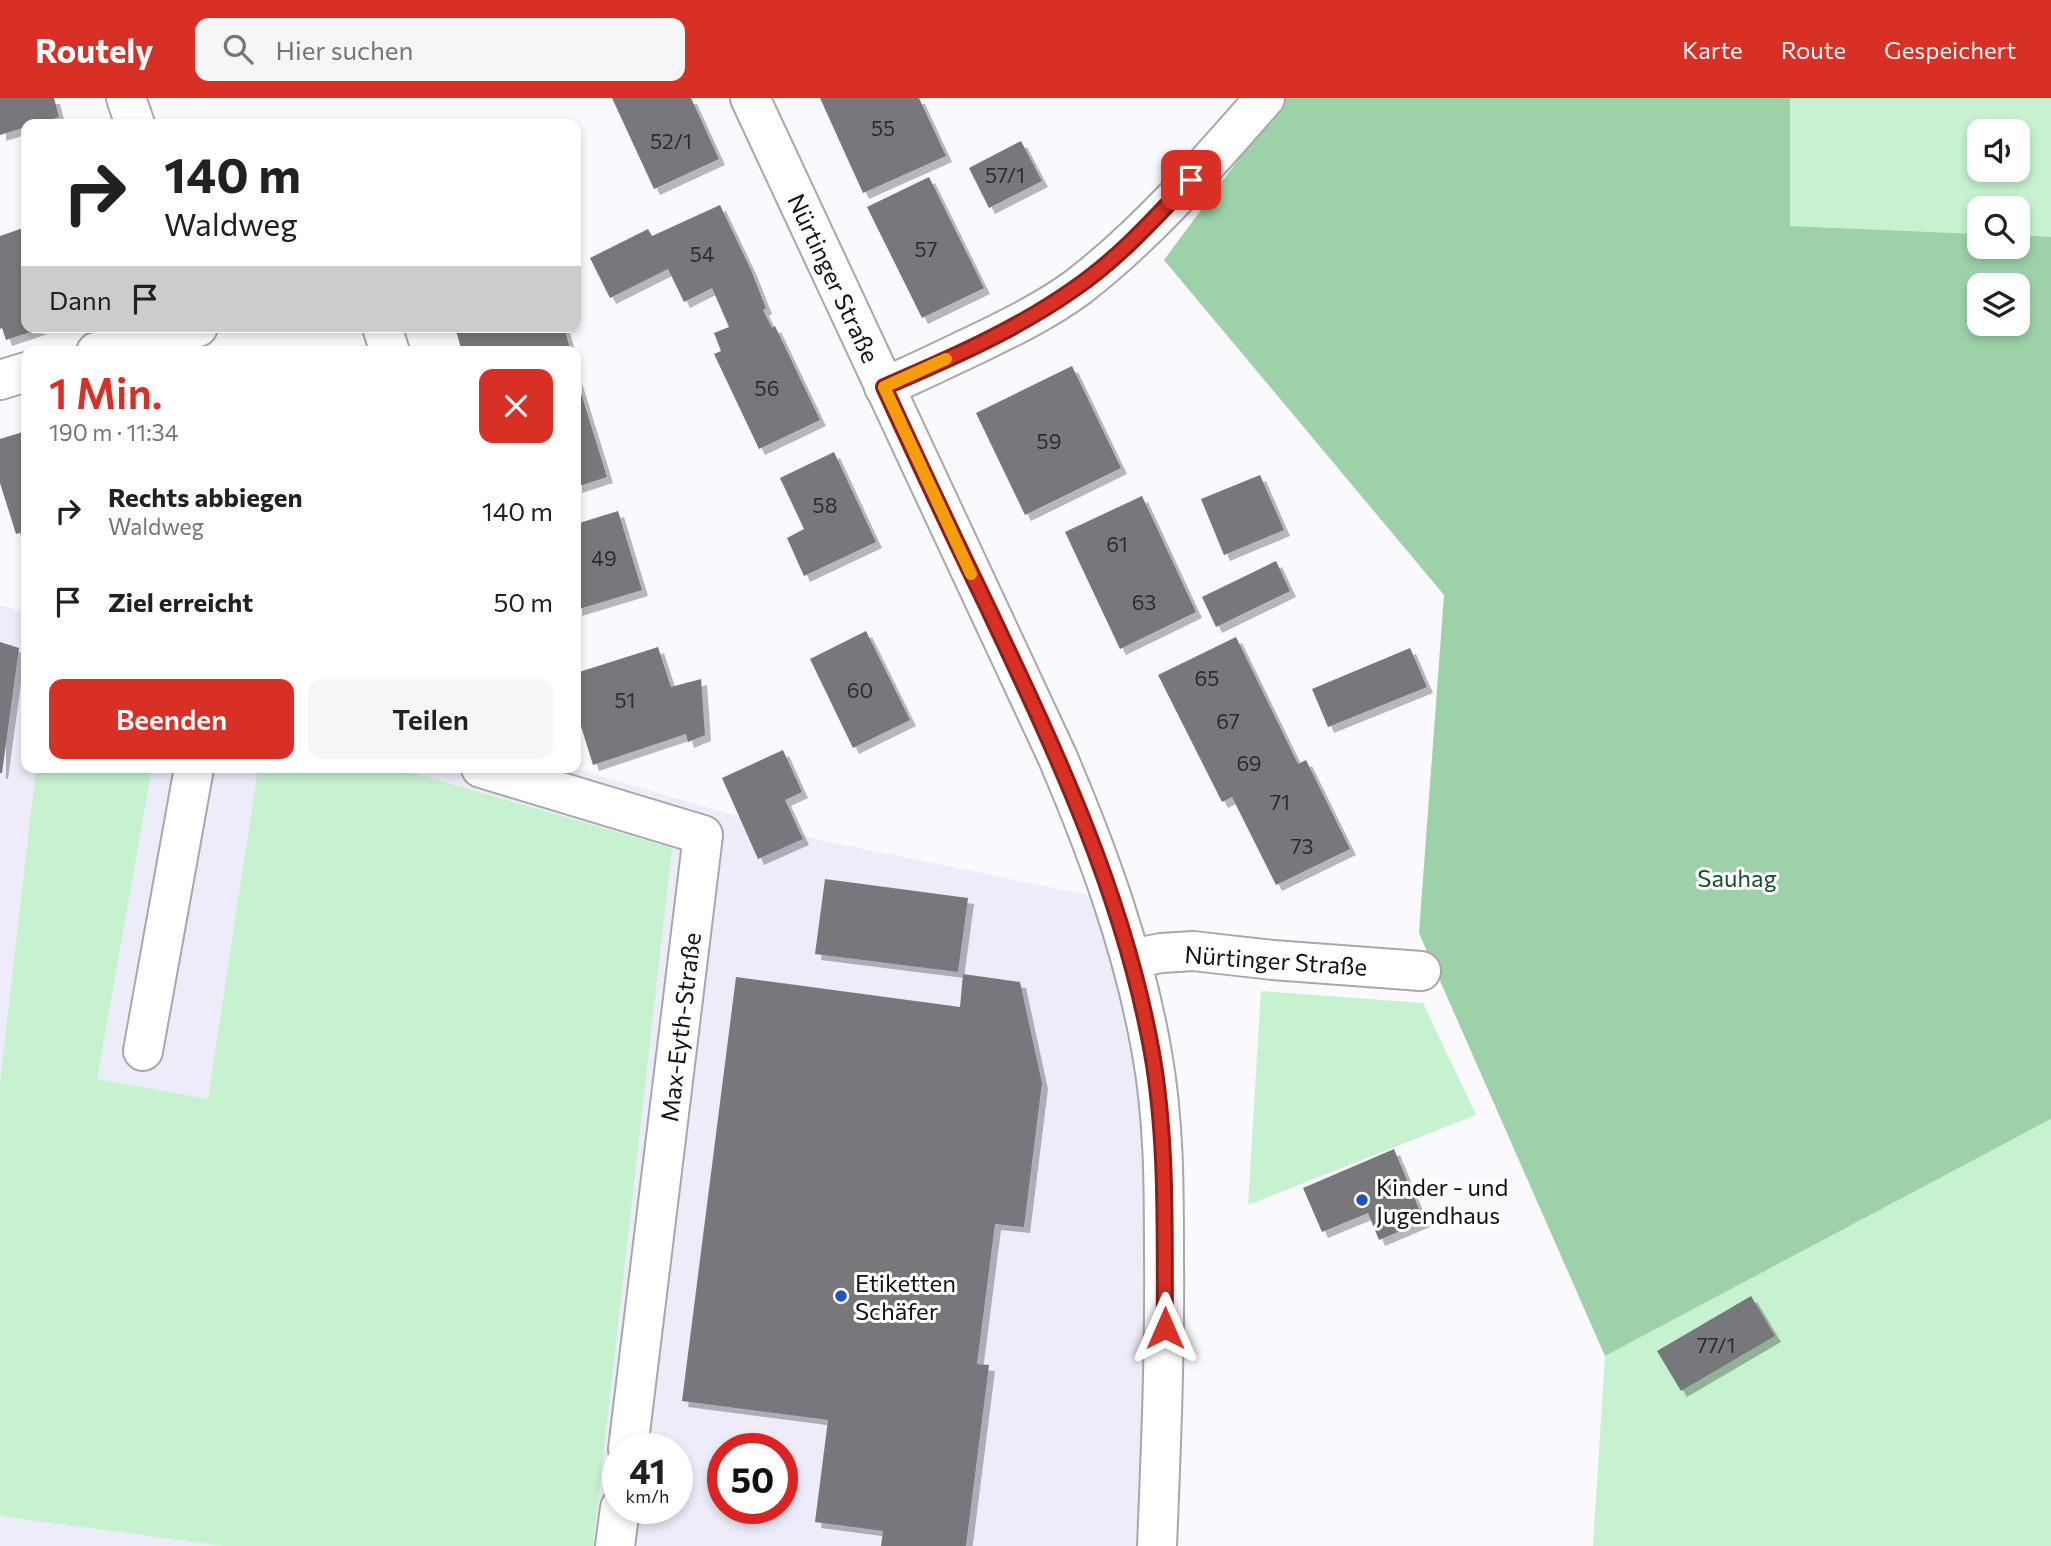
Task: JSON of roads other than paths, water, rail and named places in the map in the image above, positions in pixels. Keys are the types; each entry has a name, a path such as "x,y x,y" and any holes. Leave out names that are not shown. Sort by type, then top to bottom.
{"street":[{"path":"126,98 133,119"},
{"name":"Nürtinger Straße","path":"750,98 1057,756 1089,831 1131,959 1152,1055 1164,1161 1165,1328 1157,1546"},
{"path":"884,387 1008,329 1076,288 1139,235 1265,98"},
{"path":"120,346 174,333"},
{"path":"0,380 21,374"},
{"path":"143,1051 193,773"},
{"name":"Max-Eyth-Straße","path":"498,773 703,835 630,1433"},
{"name":"Nürtinger Straße","path":"1131,959 1161,953 1193,951 1260,959 1421,971"},
{"path":"615,1546 618,1524"}],"place":[{"name":"Kinder - und Jugendhaus","path":"1362,1200"},
{"name":"Etiketten Schäfer","path":"841,1296"}],"park label":[{"name":"Sauhag","path":"1737,877"}]}
